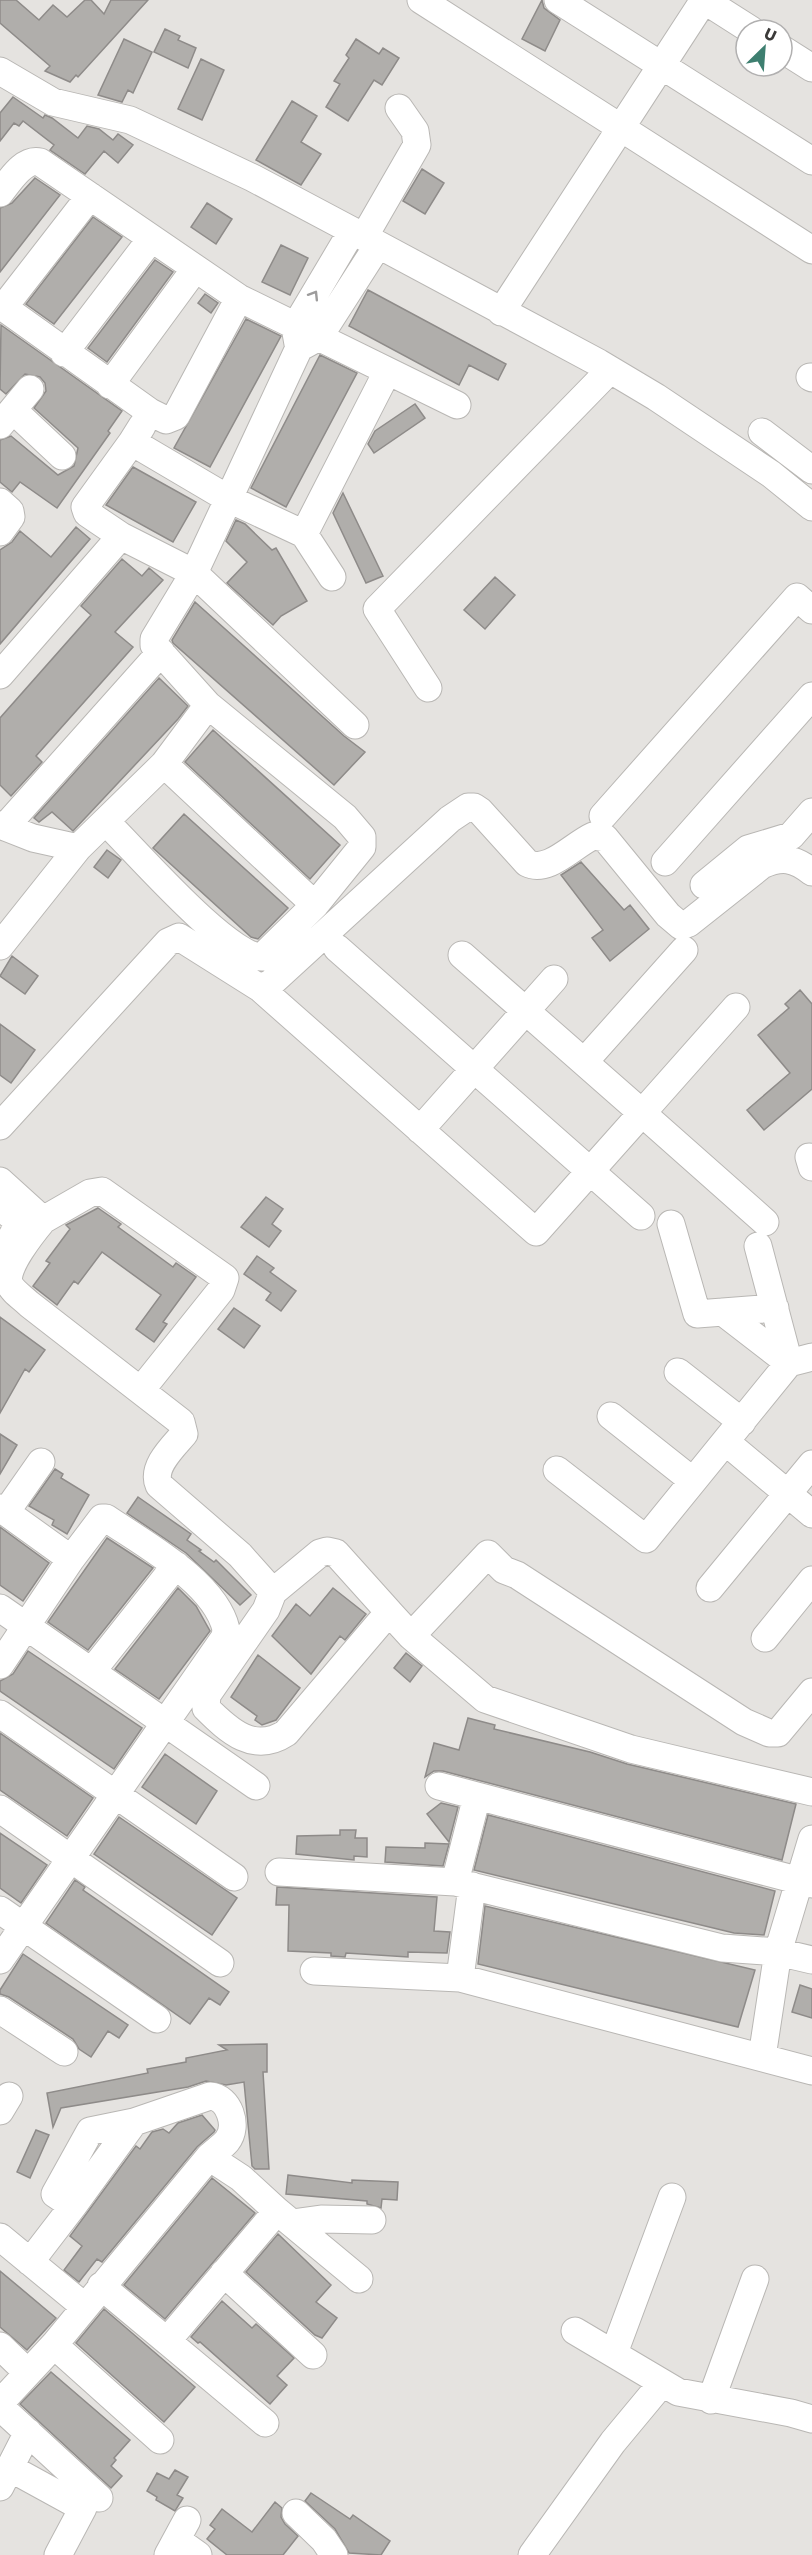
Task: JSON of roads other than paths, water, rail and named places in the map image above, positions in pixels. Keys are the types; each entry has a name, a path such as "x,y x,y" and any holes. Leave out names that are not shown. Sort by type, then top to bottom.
{"street":[{"path":"421,0 622,126 812,250"},
{"path":"558,0 812,161"},
{"path":"501,312 704,0 734,19"},
{"path":"794,57 812,68"},
{"path":"0,71 53,102 130,120 253,178 610,370 771,474 810,502"},
{"path":"107,823 219,936 249,956 262,957 315,905 361,850 362,837 335,808 208,705 154,645 155,636 194,573 304,337 365,238 417,145 415,131 399,108"},
{"path":"0,193 24,166 36,161 49,166 195,269 304,337 457,405"},
{"path":"90,196 6,306 10,314 110,385 166,420 176,416 239,298"},
{"path":"64,353 151,239"},
{"path":"110,385 195,269"},
{"path":"428,688 377,609 610,370"},
{"path":"304,534 387,372"},
{"path":"30,389 7,417 62,456"},
{"path":"150,412 132,442 85,507 87,513 121,536 194,573 355,725"},
{"path":"762,432 812,470"},
{"path":"132,442 227,498 304,534 332,577"},
{"path":"0,502 10,511 11,517 0,532"},
{"path":"0,675 121,536"},
{"path":"603,816 797,597 812,610"},
{"path":"78,848 33,838 2,826 161,652"},
{"path":"665,862 812,696"},
{"path":"0,946 78,848 107,823 164,764 208,705"},
{"path":"164,764 315,905"},
{"path":"260,988 271,983 376,885 450,819 468,807 480,811 534,867 544,866 592,836 604,838 668,915 681,926 689,923 770,861 791,859 812,872"},
{"path":"704,885 748,849 791,836 812,812"},
{"path":"0,1126 160,950 174,938 179,938 260,988 536,1232 736,1006"},
{"path":"337,948 641,1216"},
{"path":"584,1062 684,950"},
{"path":"462,955 642,1113 762,1234 775,1308 800,1360"},
{"path":"420,1130 554,979"},
{"path":"0,1181 43,1220"},
{"path":"141,1390 221,1290 225,1278 102,1191 90,1193 43,1220 10,1266 8,1273 10,1286 29,1304 173,1415 184,1429 157,1469 156,1478 159,1485 240,1555 273,1592"},
{"path":"0,1207 13,1217 17,1227 16,1234 0,1257"},
{"path":"671,1224 696,1314 775,1308"},
{"path":"723,1312 800,1360"},
{"path":"557,1470 646,1539 734,1432 800,1360"},
{"path":"678,1372 788,1494 812,1514"},
{"path":"611,1416 693,1481"},
{"path":"41,1462 3,1510 71,1559"},
{"path":"710,1588 812,1464"},
{"path":"0,1665 71,1559 102,1518 106,1518 176,1565 205,1593 226,1629 225,1637 0,1960"},
{"path":"389,1612 286,1733 276,1740 256,1742 241,1738 225,1727 206,1708 205,1700 266,1610 273,1592 320,1553 327,1551 336,1553 411,1636 485,1699 631,1749 812,1792"},
{"path":"411,1636 488,1554 504,1570 517,1575 744,1722 769,1733 778,1733 812,1692"},
{"path":"92,1671 176,1565"},
{"path":"765,1638 812,1580"},
{"path":"0,1608 256,1786"},
{"path":"0,1713 234,1877"},
{"path":"439,1786 806,1882"},
{"path":"460,1978 463,1884 477,1796"},
{"path":"0,1809 220,1963"},
{"path":"762,2057 778,1952 806,1882 812,1839"},
{"path":"279,1872 463,1884 722,1948 778,1952 812,1960"},
{"path":"0,1910 157,2019"},
{"path":"314,1971 460,1978 812,2071"},
{"path":"0,2010 64,2052"},
{"path":"85,2307 17,2251 64,2200 90,2131 134,2122 210,2096 220,2098 230,2113 231,2130 228,2141 209,2157 54,2345 0,2405 99,2498"},
{"path":"209,2157 241,2178 359,2279"},
{"path":"614,2354 672,2197"},
{"path":"167,2341 224,2273 285,2217 372,2220"},
{"path":"224,2273 313,2355"},
{"path":"711,2400 755,2280"},
{"path":"101,2286 265,2423"},
{"path":"575,2331 678,2392 812,2419"},
{"path":"54,2345 160,2440"},
{"path":"0,2346 28,2373"},
{"path":"532,2555 613,2442 662,2383"},
{"path":"27,2432 5,2478 83,2508 58,2555"},
{"path":"296,2513 324,2540 334,2555"}]}
